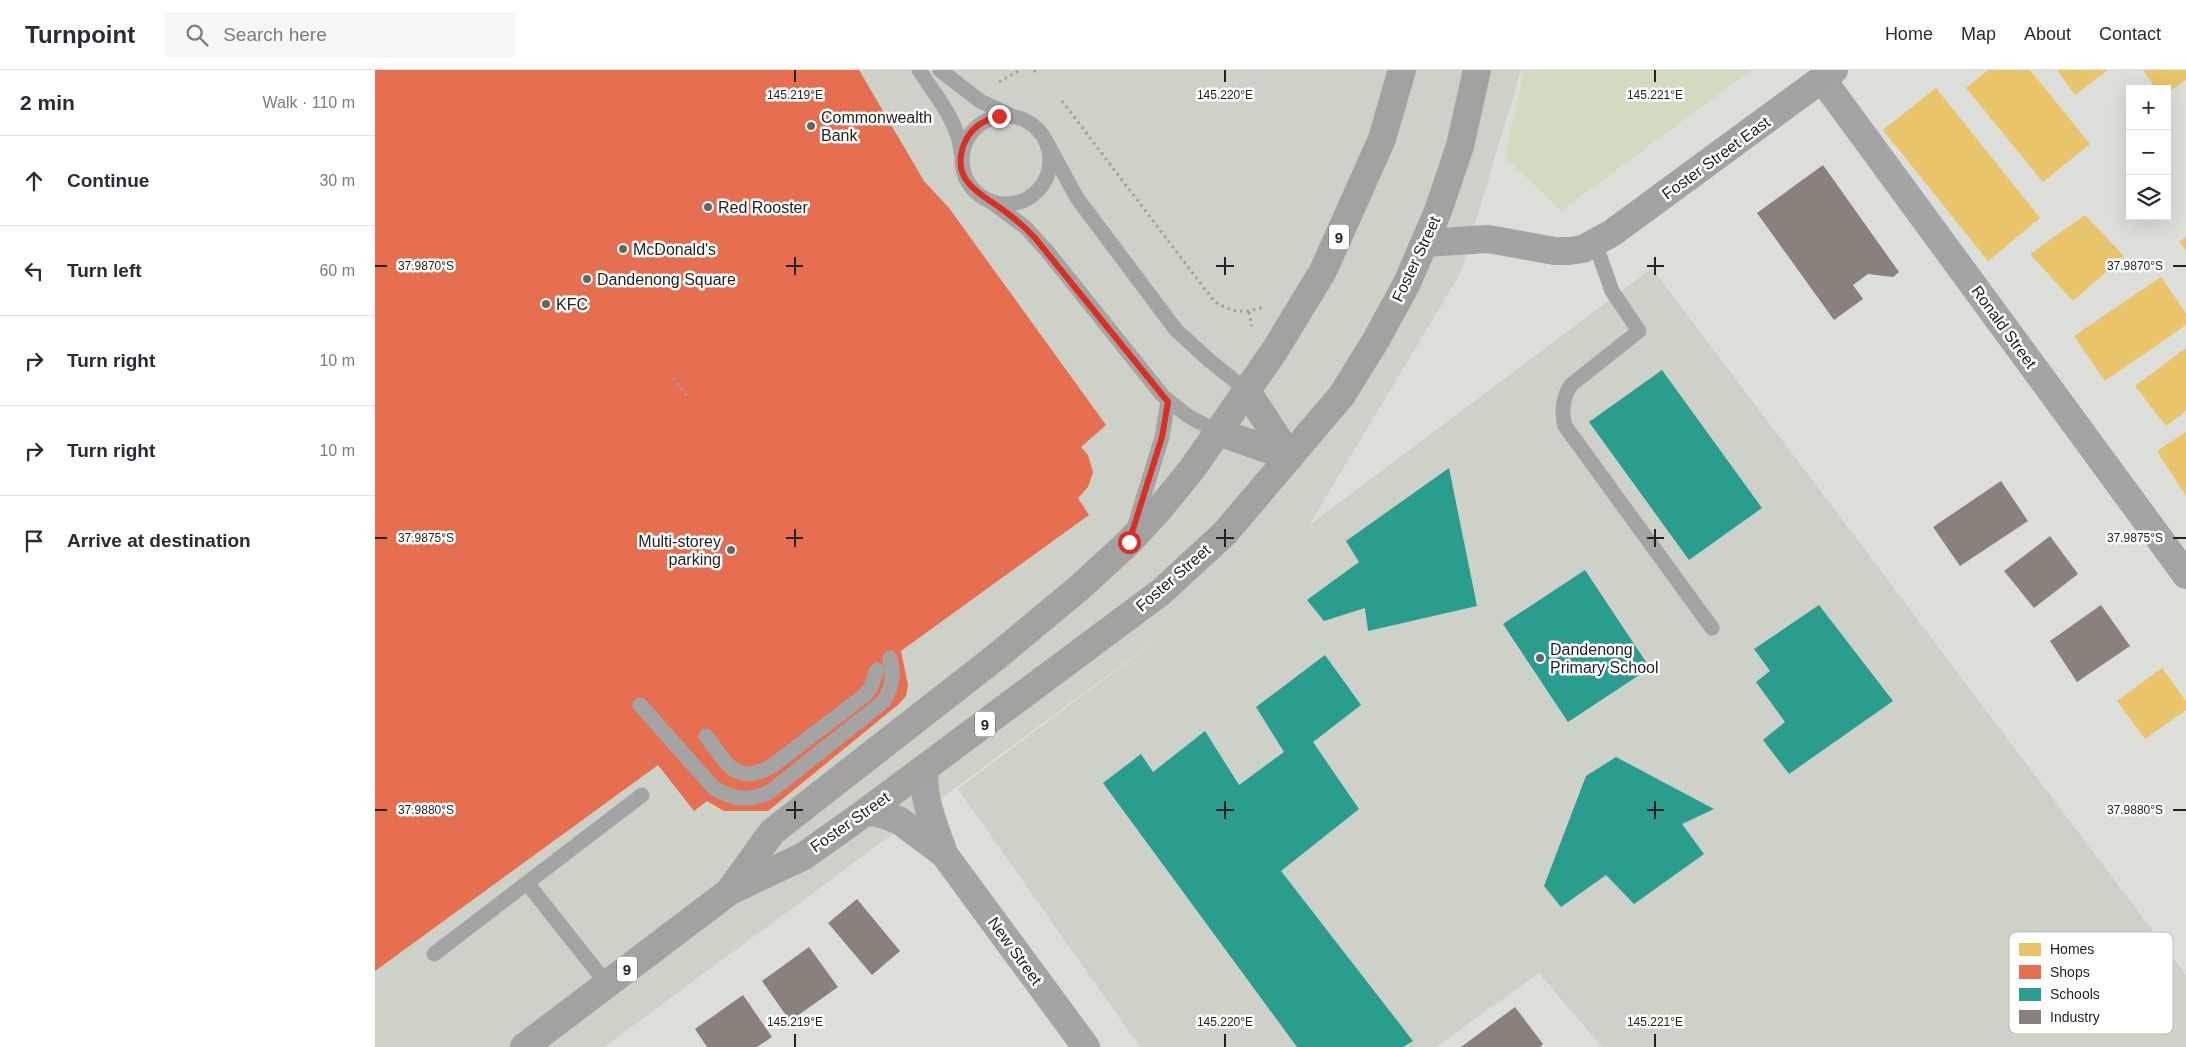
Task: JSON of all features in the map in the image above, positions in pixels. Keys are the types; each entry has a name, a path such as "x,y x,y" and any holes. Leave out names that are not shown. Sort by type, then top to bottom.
{"highway":[{"name":"Foster Street","path":"730,891 772,832 1003,651 1079,588 1129,542 1192,469 1275,350 1323,271 1383,139 1402,70"},
{"name":"Foster Street","path":"524,1047 730,891 804,856 867,811 1161,592 1225,532 1342,395 1380,333 1425,243 1438,211 1460,146 1477,70"},
{"path":"1246,390 1290,457"},
{"path":"1218,432 1290,457"}],"street":[{"name":"Foster Street East","path":"1425,243 1488,239 1551,251 1583,249 1636,217 1828,74"},
{"name":"Ronald Street","path":"1828,74 2186,575"},
{"name":"New Street","path":"925,768 924,791 926,802 944,854"},
{"name":"New Street","path":"867,811 900,821 944,854 1087,1047"}],"lane":[{"path":"919,70 955,128 961,145 962,170 969,185 981,197 1016,220 1035,238 1168,402 1188,416 1218,432"},
{"path":"940,70 981,101 1032,124 1038,130 1077,198 1176,330 1246,390"},
{"path":"962,162 963,148 974,130 992,118 1013,116"},
{"path":"989,201 1004,204 1018,202 1037,191 1049,172 1050,158 1047,143"},
{"path":"1595,243 1612,291 1639,331 1571,385 1563,408 1565,426 1712,628"},
{"path":"1129,542 1162,437 1168,402"},
{"path":"640,705 703,777 724,794 737,798 760,797 771,791 883,702 894,681 890,658"},
{"path":"706,736 734,771 742,774 761,773 865,694 871,688 877,670"},
{"path":"434,954 642,795"},
{"path":"527,883 607,984"}],"path":[{"path":"996,82 1003,81 1021,70"},
{"path":"1034,70 1037,74"},
{"path":"1062,101 1214,301 1229,310 1249,312 1270,302"},
{"path":"1249,312 1253,326"},
{"path":"673,378 687,396"}],"shaded area":[{"path":"375,70 1521,70 1460,274 1309,525 1652,268 2154,932 2009,932 2009,1034 2173,1034 2173,958 2186,975 2186,1047 1602,1047 1539,973 1436,1047 1140,1047 958,789 1191,614 604,1047 375,1047"}],"green space":[{"path":"1524,70 1751,70 1561,211 1505,157"}],"building: Homes":[{"path":"1988,70 2030,70 2090,144 2043,182 1966,88"},
{"path":"2057,70 2108,70 2075,95"},
{"path":"2143,70 2186,70 2186,80 2171,90 2171,85 2153,85"},
{"path":"1936,88 2040,218 1988,261 1883,130"},
{"path":"2085,215 2124,256 2073,301 2030,254"},
{"path":"2186,237 2186,250 2179,242"},
{"path":"2161,277 2186,313 2186,325 2105,381 2074,336"},
{"path":"2186,348 2186,411 2166,426 2135,386"},
{"path":"2186,432 2186,496 2157,451"},
{"path":"2162,668 2186,701 2186,710 2145,739 2117,701"}],"building: Shops":[{"name":"Multi-storey parking","path":"375,70 859,70 924,181 949,208 1106,425 1081,447 1088,455 1093,472 1088,487 1078,498 1089,515 901,651 908,685 906,696 899,704 768,811 724,811 707,801 694,811 658,765 375,971"}],"building: Schools":[{"path":"1662,370 1762,508 1689,560 1589,422"},
{"path":"1449,468 1477,606 1368,631 1365,608 1324,621 1307,600 1359,562 1346,541"},
{"path":"1585,570 1650,668 1568,722 1503,624"},
{"path":"1819,605 1893,701 1789,774 1763,740 1785,722 1756,682 1770,671 1754,649"},
{"path":"1325,655 1361,705 1313,742 1359,809 1281,871 1413,1041 1403,1047 1297,1047 1103,783 1141,754 1153,772 1205,731 1239,785 1284,752 1256,707"},
{"path":"1616,757 1714,809 1682,824 1704,854 1634,904 1606,875 1561,907 1544,886 1586,776"}],"building: Industry":[{"path":"1823,165 1899,272 1893,277 1868,274 1853,285 1863,299 1834,320 1757,213"},
{"path":"2001,481 2028,521 1960,566 1933,527"},
{"path":"2050,536 2078,574 2034,608 2004,571"},
{"path":"2101,605 2130,646 2077,682 2050,641"},
{"path":"857,899 900,951 872,975 828,923"},
{"path":"809,947 838,987 790,1021 762,981"},
{"path":"743,995 772,1037 757,1047 707,1047 695,1029"},
{"path":"1515,1007 1543,1044 1540,1047 1461,1047"}],"place":[{"name":"Commonwealth Bank","path":"811,126"},
{"name":"Red Rooster","path":"708,207"},
{"name":"McDonald's","path":"623,249"},
{"name":"Dandenong Square","path":"587,279"},
{"name":"KFC","path":"546,304"},
{"name":"Multi-storey parking","path":"731,550"},
{"name":"Dandenong Primary School","path":"1540,658"}],"route":[{"path":"999,116 979,125 966,141 962,155 962,170 969,185 981,197 1002,209 1016,220 1047,251 1092,310 1168,402 1162,437 1129,542"}]}
